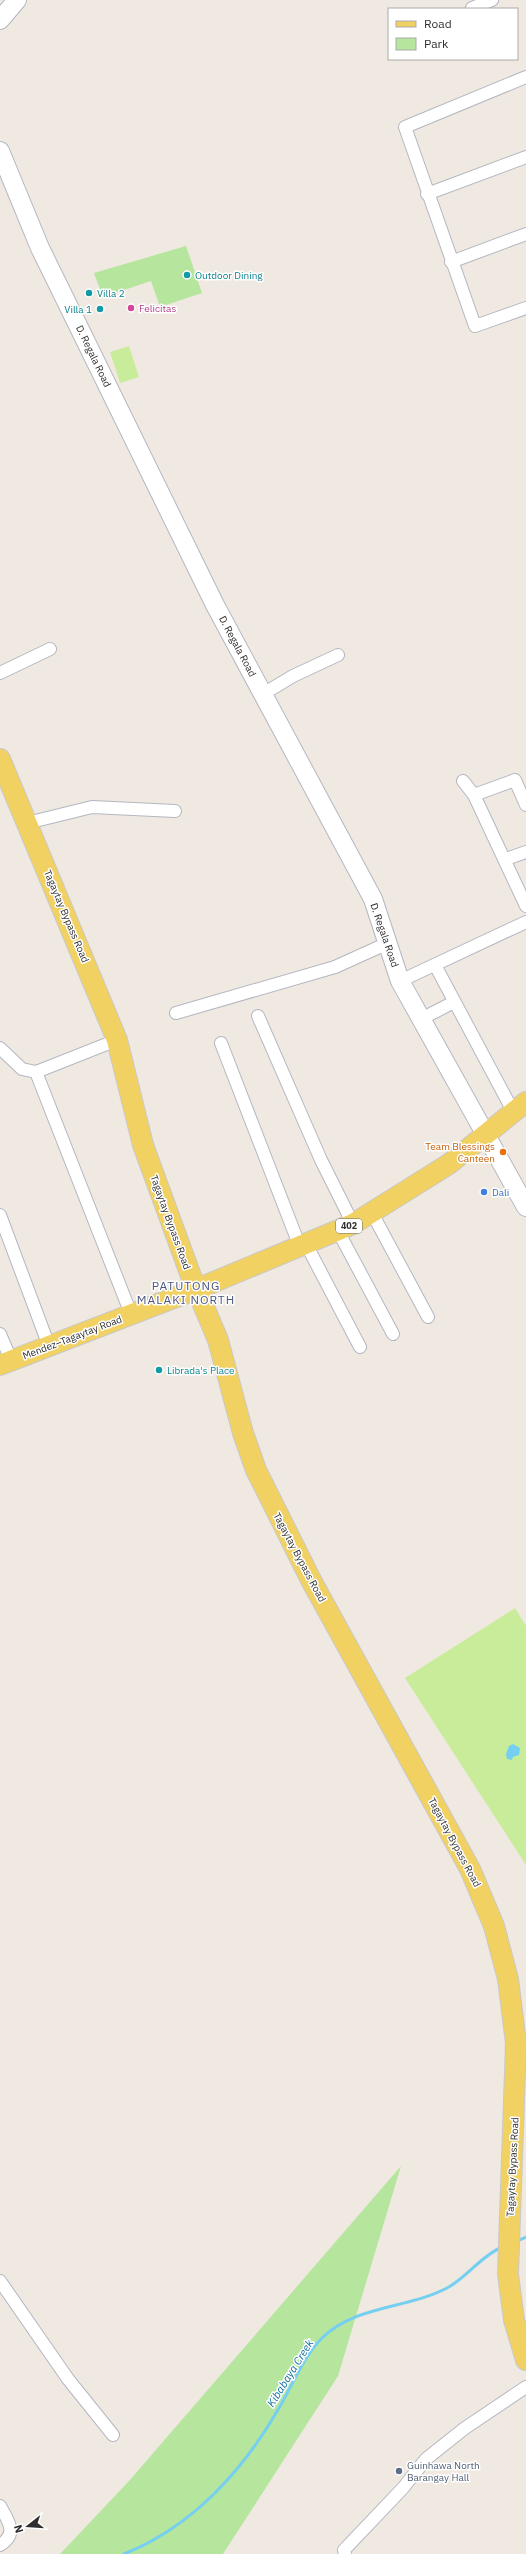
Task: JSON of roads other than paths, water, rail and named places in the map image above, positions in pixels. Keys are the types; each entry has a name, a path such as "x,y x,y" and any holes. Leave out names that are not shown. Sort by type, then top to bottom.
{"main road":[{"name":"Tagaytay Bypass Road","path":"0,758 117,1040 143,1145 197,1289 218,1340 243,1433 264,1487 312,1582 470,1869 494,1926 508,1979 516,2043 508,2274 514,2320 526,2360"},
{"name":"402","path":"485,1136 520,1107"},
{"name":"Mendez–Tagaytay Road","path":"6,1363 197,1289 345,1227 372,1213 449,1164 485,1136"}],"street":[{"path":"0,20 17,0"},
{"path":"472,8 492,0"},
{"path":"526,77 405,127 427,194 475,326 526,308"},
{"name":"D. Regala Road","path":"0,151 40,248 215,605 373,899 400,981 485,1136 526,1207"},
{"path":"427,194 526,156"},
{"path":"451,262 526,234"},
{"path":"0,673 50,649"},
{"path":"263,694 293,676 338,655"},
{"path":"474,795 515,780 526,805"},
{"path":"463,781 474,795 506,859 526,906"},
{"path":"27,823 92,807 176,811"},
{"path":"506,859 526,852"},
{"path":"400,981 526,922"},
{"path":"176,1013 335,968 388,943"},
{"path":"435,965 454,1002 520,1107"},
{"path":"421,1019 454,1002"},
{"path":"258,1016 321,1160 345,1227 393,1334"},
{"path":"0,1048 22,1069 36,1072 117,1040"},
{"path":"221,1043 303,1245 360,1347"},
{"path":"36,1072 131,1314"},
{"path":"372,1213 428,1317"},
{"path":"0,1215 49,1346"},
{"path":"0,1334 6,1363"},
{"path":"0,2281 68,2378 113,2435"},
{"path":"342,2553 403,2488 426,2459 465,2428 526,2387"},
{"path":"0,2506 8,2520 11,2535 10,2540 0,2545"}],"water":[{"path":"513,1744 520,1748 519,1755 513,1757 512,1760 507,1759 506,1754 509,1746"}],"waterway":[{"name":"Kibabaya Creek","path":"517,2241 526,2237"},
{"name":"Kibabaya Creek","path":"124,2554 149,2543 172,2529 193,2513 232,2475 265,2431 309,2354 322,2338 335,2327 366,2313 432,2295 447,2288 461,2279 487,2256 502,2247"}],"place":[{"name":"Outdoor Dining","path":"187,275"},
{"name":"Villa 2","path":"89,293"},
{"name":"Felicitas","path":"131,308"},
{"name":"Villa 1","path":"100,309"},
{"name":"Team Blessings Canteen","path":"503,1152"},
{"name":"Dali","path":"484,1192"},
{"name":"Librada's Place","path":"159,1370"},
{"name":"Guinhawa North Barangay Hall","path":"399,2471"}],"district":[{"name":"PATUTONG MALAKI NORTH","path":"186,1293"}]}
